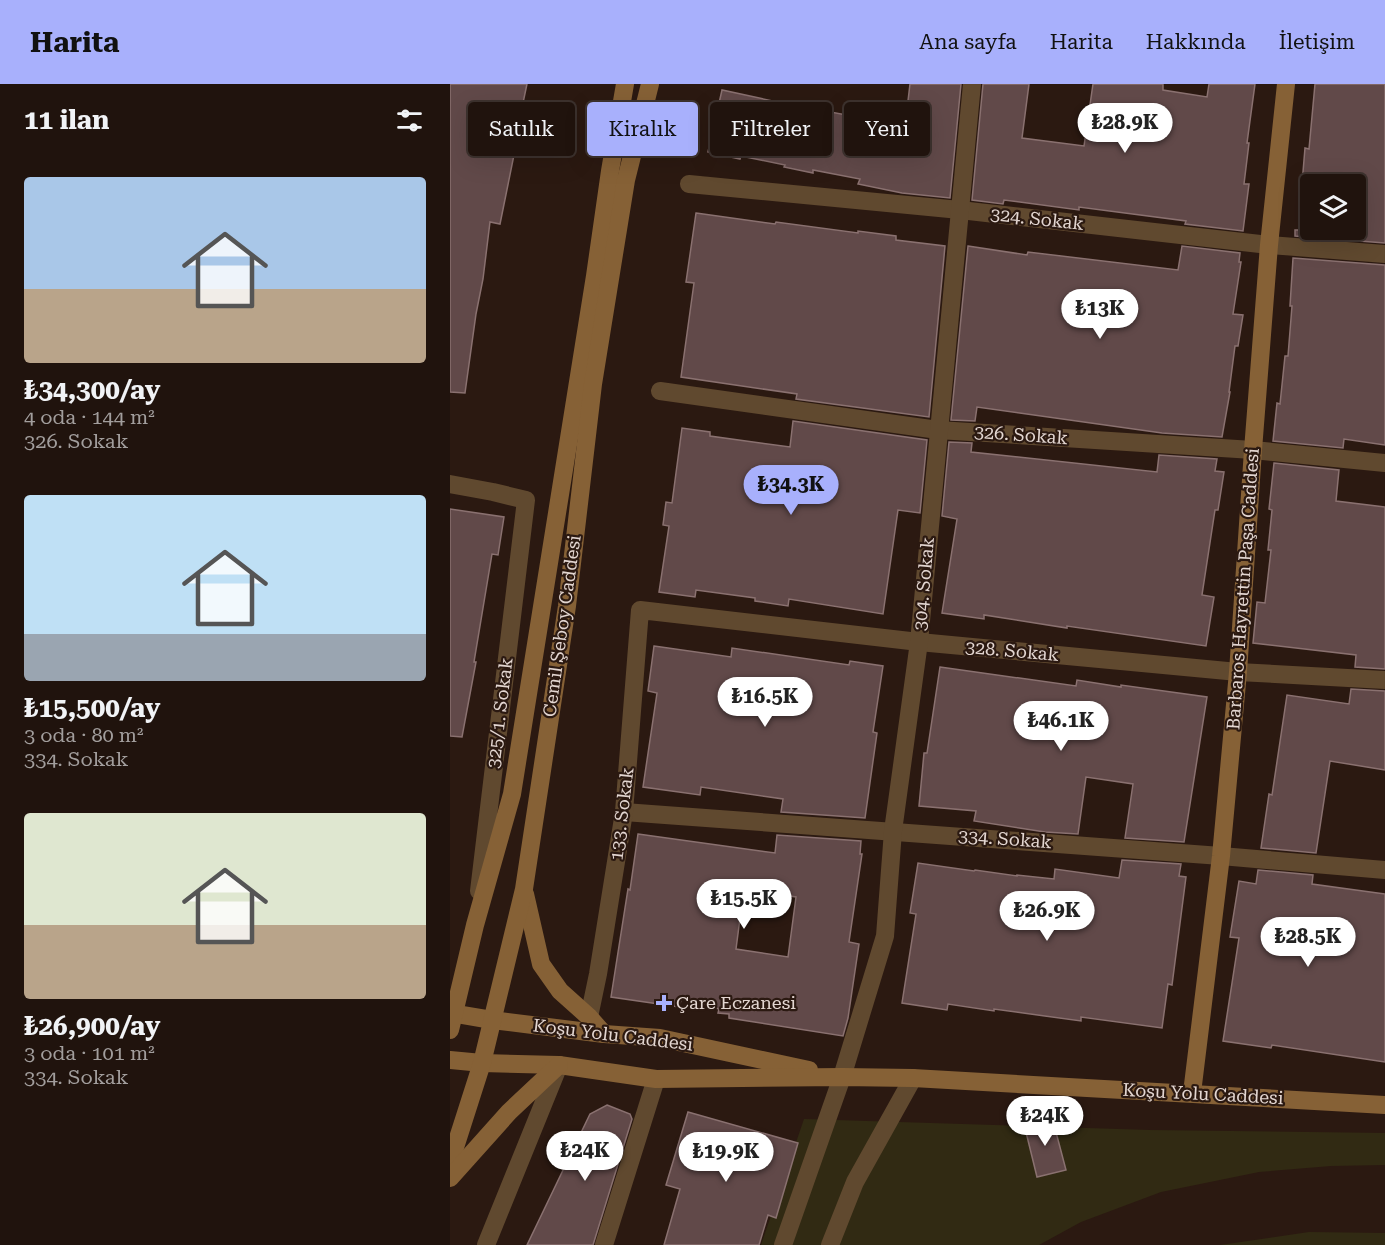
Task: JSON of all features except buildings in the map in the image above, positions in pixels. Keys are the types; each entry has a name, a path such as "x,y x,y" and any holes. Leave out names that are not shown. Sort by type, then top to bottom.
{"main road":[{"name":"Cemil Şeboy Caddesi","path":"452,1019 475,925 512,794 625,84"},
{"name":"Cemil Şeboy Caddesi","path":"450,1162 482,1063 524,890 567,606 593,384 626,180 651,84"},
{"name":"Barbaros Hayrettin Paşa Caddesi","path":"1191,1093 1221,856 1238,672 1269,245 1286,84"},
{"path":"524,890 541,964 560,991 604,1034"},
{"name":"Koşu Yolu Caddesi","path":"452,1019 492,1020 604,1034 660,1038 842,1077"},
{"name":"Koşu Yolu Caddesi","path":"450,1060 559,1065 656,1079 913,1078 1385,1105"},
{"path":"450,1178 508,1112 559,1065"}],"street":[{"name":"304. Sokak","path":"783,1245 842,1077 885,936 893,831 919,642 972,84"},
{"name":"324. Sokak","path":"689,184 960,210 1269,245 1385,254"},
{"name":"326. Sokak","path":"660,391 939,430 1253,450 1385,463"},
{"name":"325/1. Sokak","path":"450,484 526,500 475,925"},
{"name":"328. Sokak","path":"640,610 919,642 1238,672 1385,680"},
{"name":"133. Sokak","path":"589,1017 624,812 640,610"},
{"name":"334. Sokak","path":"624,812 1385,870"},
{"path":"486,1245 559,1065"},
{"path":"830,1245 855,1182 913,1078"},
{"path":"604,1245 656,1079"}],"shaded area":[{"path":"804,1119 1150,1130 1385,1133 1385,1165 1331,1166 1259,1172 1161,1192 1081,1222 1039,1245 761,1245"},
{"path":"1309,1232 1385,1233 1385,1245 1220,1245"}],"place":[{"name":"Çare Eczanesi","path":"664,1003"}]}
